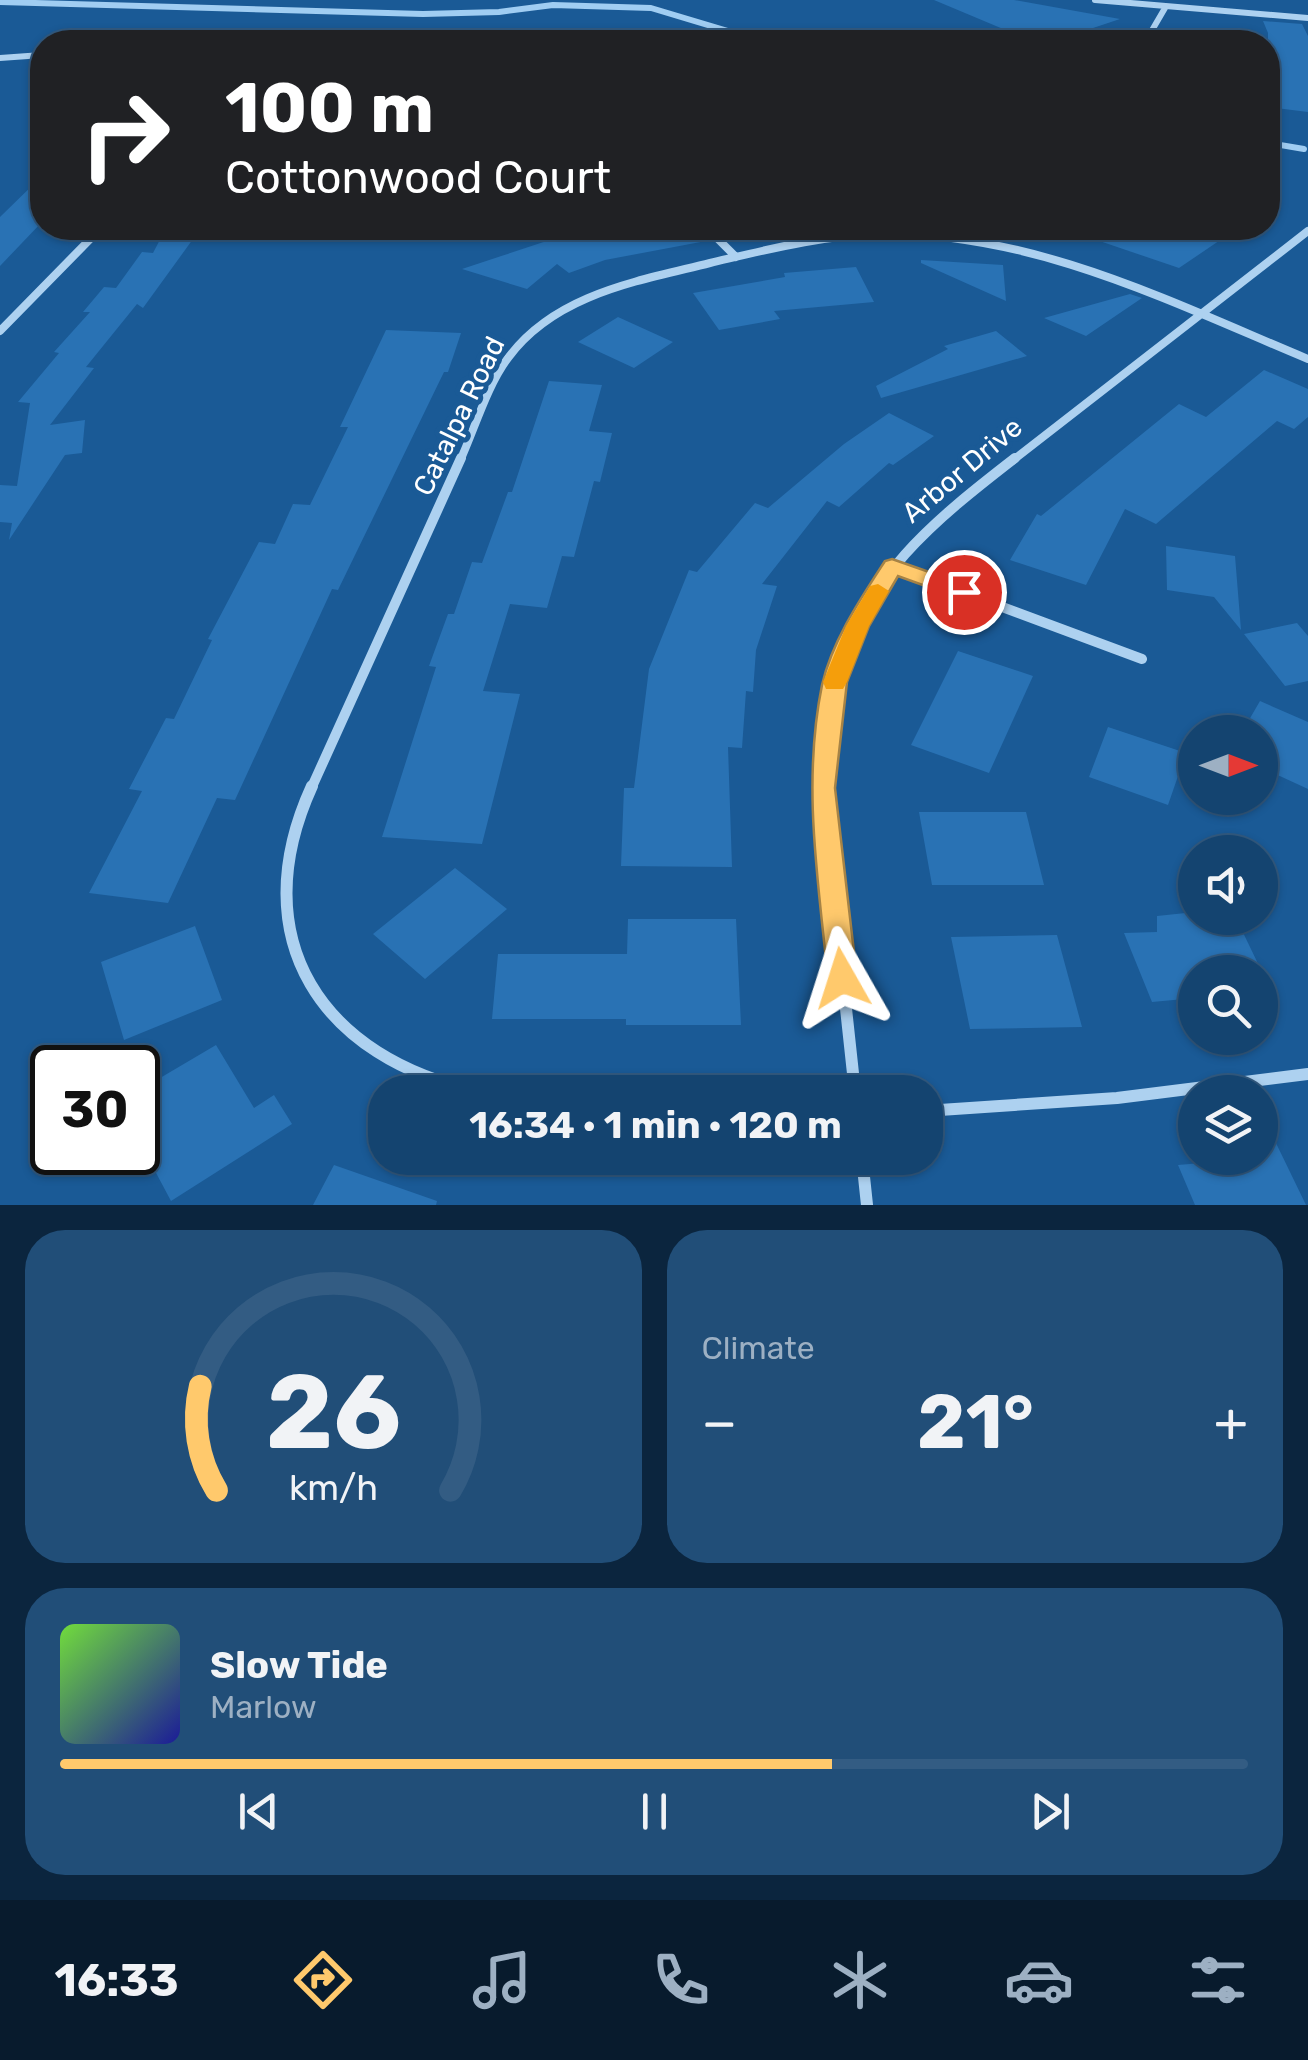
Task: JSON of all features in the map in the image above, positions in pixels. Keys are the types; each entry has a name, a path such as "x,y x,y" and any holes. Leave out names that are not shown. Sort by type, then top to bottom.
{"street":[{"path":"1095,0 1308,18"},
{"path":"1153,30 1164,8"},
{"path":"0,58 30,56"},
{"name":"Arbor Drive","path":"852,1075 822,788 835,682 858,626 892,566 933,522 1308,231"},
{"path":"0,331 89,240"},
{"path":"719,240 736,257"},
{"name":"Catalpa Road","path":"424,1075 380,1054 316,995 289,936 284,874 304,803 506,360 526,332 573,303 602,291 819,240"},
{"name":"Catalpa Road","path":"976,240 1068,262 1308,359"},
{"path":"892,566 1142,660"},
{"path":"943,1110 1070,1106 1308,1074"},
{"path":"864,1175 867,1205"}],"building":[{"path":"934,0 1014,0 1120,19 1087,30 1005,30"},
{"path":"1263,21 1302,24 1308,36 1308,112 1280,108 1280,30 1267,30"},
{"path":"30,188 30,235 0,266 0,217"},
{"path":"160,240 192,240 143,308 137,304 86,367 94,368 50,425 85,420 82,453 65,455 9,540 12,523 0,522 0,485 17,486 30,403 18,402 59,353 54,352 90,312 83,312 104,287 116,288 142,252 153,253"},
{"path":"550,240 706,241 605,260 569,273 557,264 527,289 462,269"},
{"path":"1097,240 1220,240 1179,268"},
{"path":"921,263 1003,265 1006,301"},
{"path":"856,267 874,302 774,311 780,319 719,330 693,293 785,277 784,273"},
{"path":"1130,294 1142,298 1086,336 1044,318"},
{"path":"618,317 673,342 634,368 578,342"},
{"path":"386,330 461,333 448,372 444,372 338,590 332,589 235,800 217,798 168,903 89,893 142,791 129,789 166,718 174,719 212,640 208,639 259,542 275,544 293,504 310,505 348,427 340,427"},
{"path":"996,331 1027,356 881,398 876,386 948,349 944,346"},
{"path":"1264,370 1308,389 1308,417 1294,429 1277,421 1156,524 1125,509 1086,585 1010,560 1037,514 1041,516 1179,404 1206,417"},
{"path":"549,381 602,385 589,431 612,433 600,482 594,481 574,557 562,556 547,608 510,604 483,691 520,694 482,844 382,837 436,667 429,666 448,614 454,614 472,562 482,563 508,492 512,492"},
{"path":"889,413 934,436 893,465 889,463 839,507 827,501 762,584 777,586 756,650 753,692 746,691 742,748 728,747 732,867 621,866 624,788 634,788 649,669 689,570 697,572 755,503 768,508 844,444"},
{"path":"1166,546 1235,556 1241,630 1214,597 1167,590"},
{"path":"1297,623 1308,636 1308,681 1285,686 1244,634"},
{"path":"958,651 1033,676 989,773 911,745"},
{"path":"1260,701 1308,722 1308,789 1278,775 1278,715 1252,715"},
{"path":"1108,727 1178,750 1178,776 1168,805 1089,777"},
{"path":"919,812 1026,812 1044,885 932,885"},
{"path":"455,868 507,909 425,979 373,934"},
{"path":"1178,914 1178,935 1244,935 1254,955 1178,955 1178,1000 1152,1002 1124,933 1157,932 1157,916"},
{"path":"628,919 736,919 741,1025 626,1025 626,1019 492,1019 498,954 627,954"},
{"path":"195,926 222,1000 124,1040 101,962"},
{"path":"1057,935 1082,1027 970,1029 951,937"},
{"path":"216,1045 254,1108 274,1095 292,1124 171,1201 157,1175 160,1078"},
{"path":"1278,1147 1306,1205 1195,1205 1182,1175 1278,1175"},
{"path":"334,1165 437,1201 436,1205 313,1205"}],"waterway":[{"path":"0,2 423,14 499,12 553,5 651,8 724,30"},
{"path":"1280,145 1304,149"}],"slow traffic":[{"path":"835,682 858,626 878,591"}],"route":[{"path":"842,978 822,788 835,682 858,626 892,566 964,592"}]}
